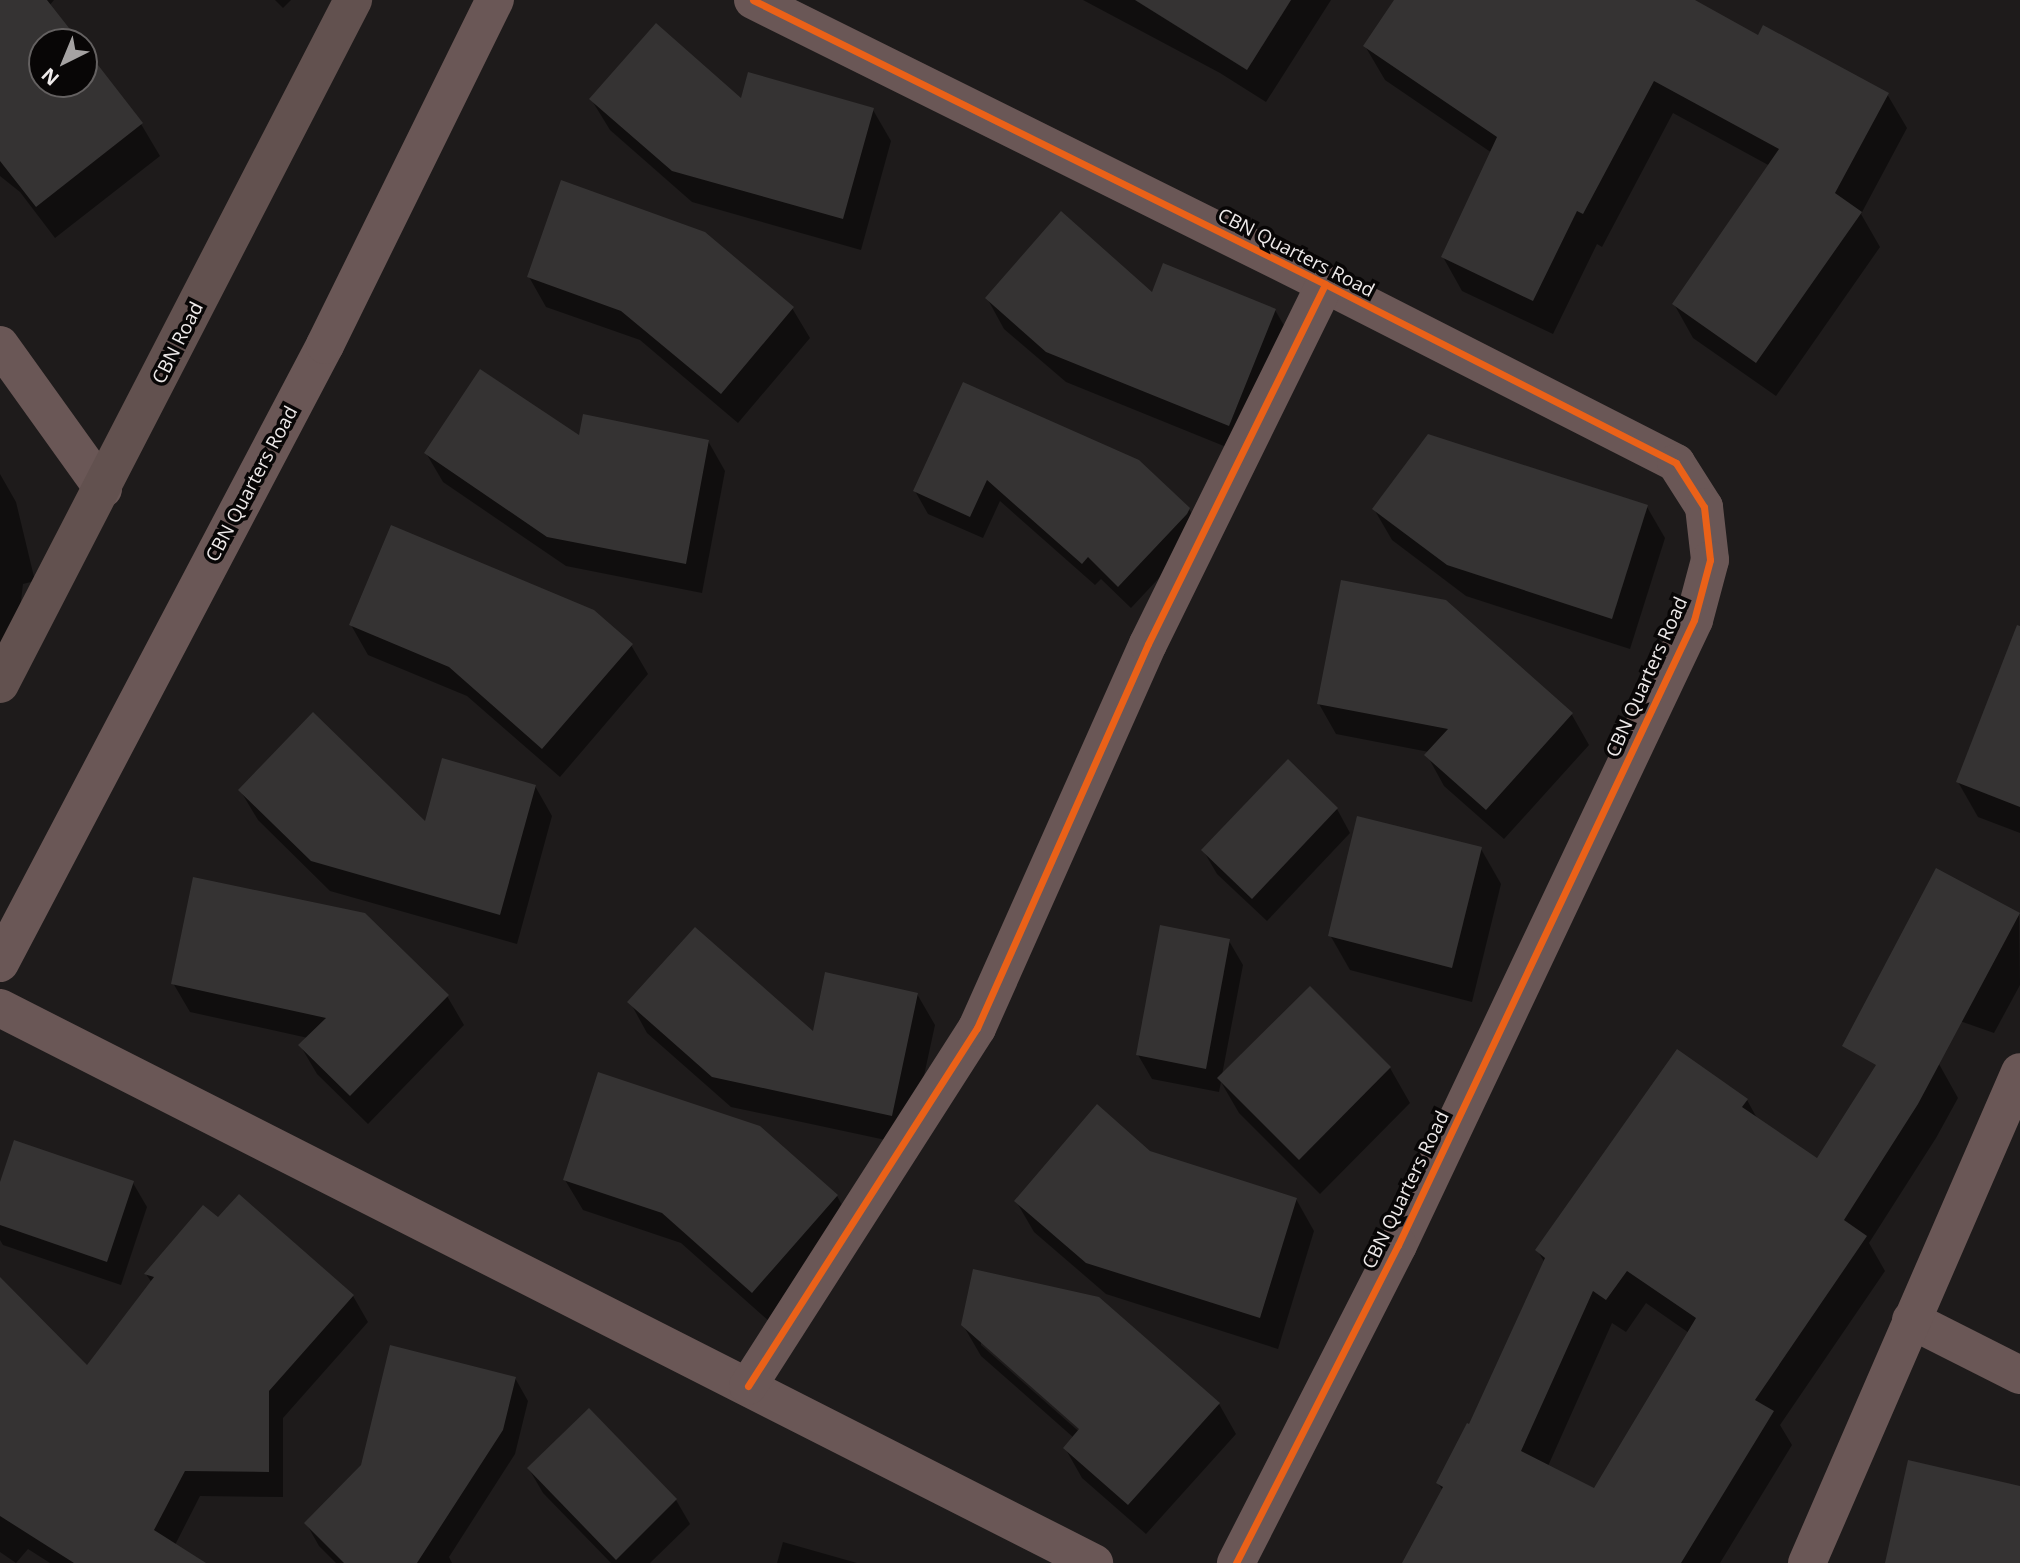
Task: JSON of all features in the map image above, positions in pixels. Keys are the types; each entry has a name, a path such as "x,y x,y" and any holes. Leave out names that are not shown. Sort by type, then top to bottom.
{"main road":[{"name":"CBN Road","path":"0,684 103,489 353,0"}],"street":[{"name":"CBN Quarters Road","path":"0,964 325,345 495,0"},
{"name":"CBN Quarters Road","path":"752,0 1325,284 1676,463 1704,507 1710,560 1694,620 1398,1245 1236,1563"},
{"path":"748,1387 977,1028 1149,644 1325,284"},
{"path":"0,345 103,489"},
{"path":"0,1008 1094,1563"},
{"path":"1807,1563 2020,1072"},
{"path":"1911,1320 2020,1375"}],"building":[{"path":"0,0 47,0 69,28 28,28 28,98 98,98 98,65 143,123 36,207 0,161"},
{"path":"1135,0 1291,0 1247,70"},
{"path":"1394,0 1695,0 1758,35 1763,25 1889,93 1835,193 1862,212 1756,363 1672,304 1779,149 1654,81 1583,214 1577,211 1533,301 1441,257 1497,137 1363,46"},
{"path":"656,23 741,98 748,72 874,108 843,219 672,171 589,99"},
{"path":"561,180 705,232 794,307 721,394 621,311 527,277"},
{"path":"1061,211 1152,292 1163,263 1276,309 1229,426 1046,352 985,298"},
{"path":"480,369 579,435 583,414 709,440 686,564 547,537 424,453"},
{"path":"963,382 1139,460 1190,508 1187,514 1118,587 1088,557 1082,564 987,480 970,517 913,491"},
{"path":"1428,434 1648,505 1612,619 1447,565 1372,509"},
{"path":"391,525 594,610 633,644 542,749 449,667 349,625"},
{"path":"1341,580 1446,600 1573,713 1486,810 1424,755 1448,729 1317,704"},
{"path":"2017,625 2020,626 2020,807 1956,782"},
{"path":"313,712 425,821 442,758 536,785 500,915 311,861 238,790"},
{"path":"1288,759 1338,808 1252,899 1201,850"},
{"path":"1357,816 1482,847 1452,968 1328,936"},
{"path":"1936,868 2020,913 1918,1104 1844,1220 1867,1236 1755,1400 1774,1411 1681,1563 1402,1563 1443,1487 1436,1483 1467,1423 1469,1424 1545,1258 1535,1250 1677,1049 1748,1099 1742,1107 1817,1158 1876,1065 1842,1046","holes":["1627,1271 1696,1318 1594,1488 1521,1451 1593,1291 1606,1300"]},
{"path":"193,877 365,913 449,995 350,1096 298,1045 326,1018 171,984"},
{"path":"1160,925 1230,939 1206,1069 1136,1055"},
{"path":"695,927 813,1031 825,972 918,993 892,1116 712,1077 627,1002"},
{"path":"1310,986 1391,1067 1299,1160 1217,1078"},
{"path":"598,1072 760,1126 838,1195 752,1293 662,1213 563,1180"},
{"path":"1097,1104 1150,1151 1297,1198 1260,1318 1086,1263 1014,1201"},
{"path":"14,1140 134,1181 107,1262 0,1225 0,1182"},
{"path":"239,1194 354,1295 269,1391 269,1472 185,1471 154,1530 206,1563 74,1563 0,1516 0,1277 87,1365 154,1277 144,1274 203,1205 218,1217"},
{"path":"973,1269 1099,1297 1220,1403 1128,1505 1063,1448 1079,1429 961,1325"},
{"path":"390,1345 516,1377 503,1430 417,1563 344,1563 304,1523 361,1465"},
{"path":"589,1408 677,1499 616,1560 527,1468"},
{"path":"1908,1460 2020,1486 2020,1563 1885,1563"}],"cycle path":[{"path":"753,0 1325,284 1676,463 1704,507 1710,560 1694,620 1398,1245 1236,1563"},
{"path":"748,1386 977,1028 1148,644 1325,284"}]}
